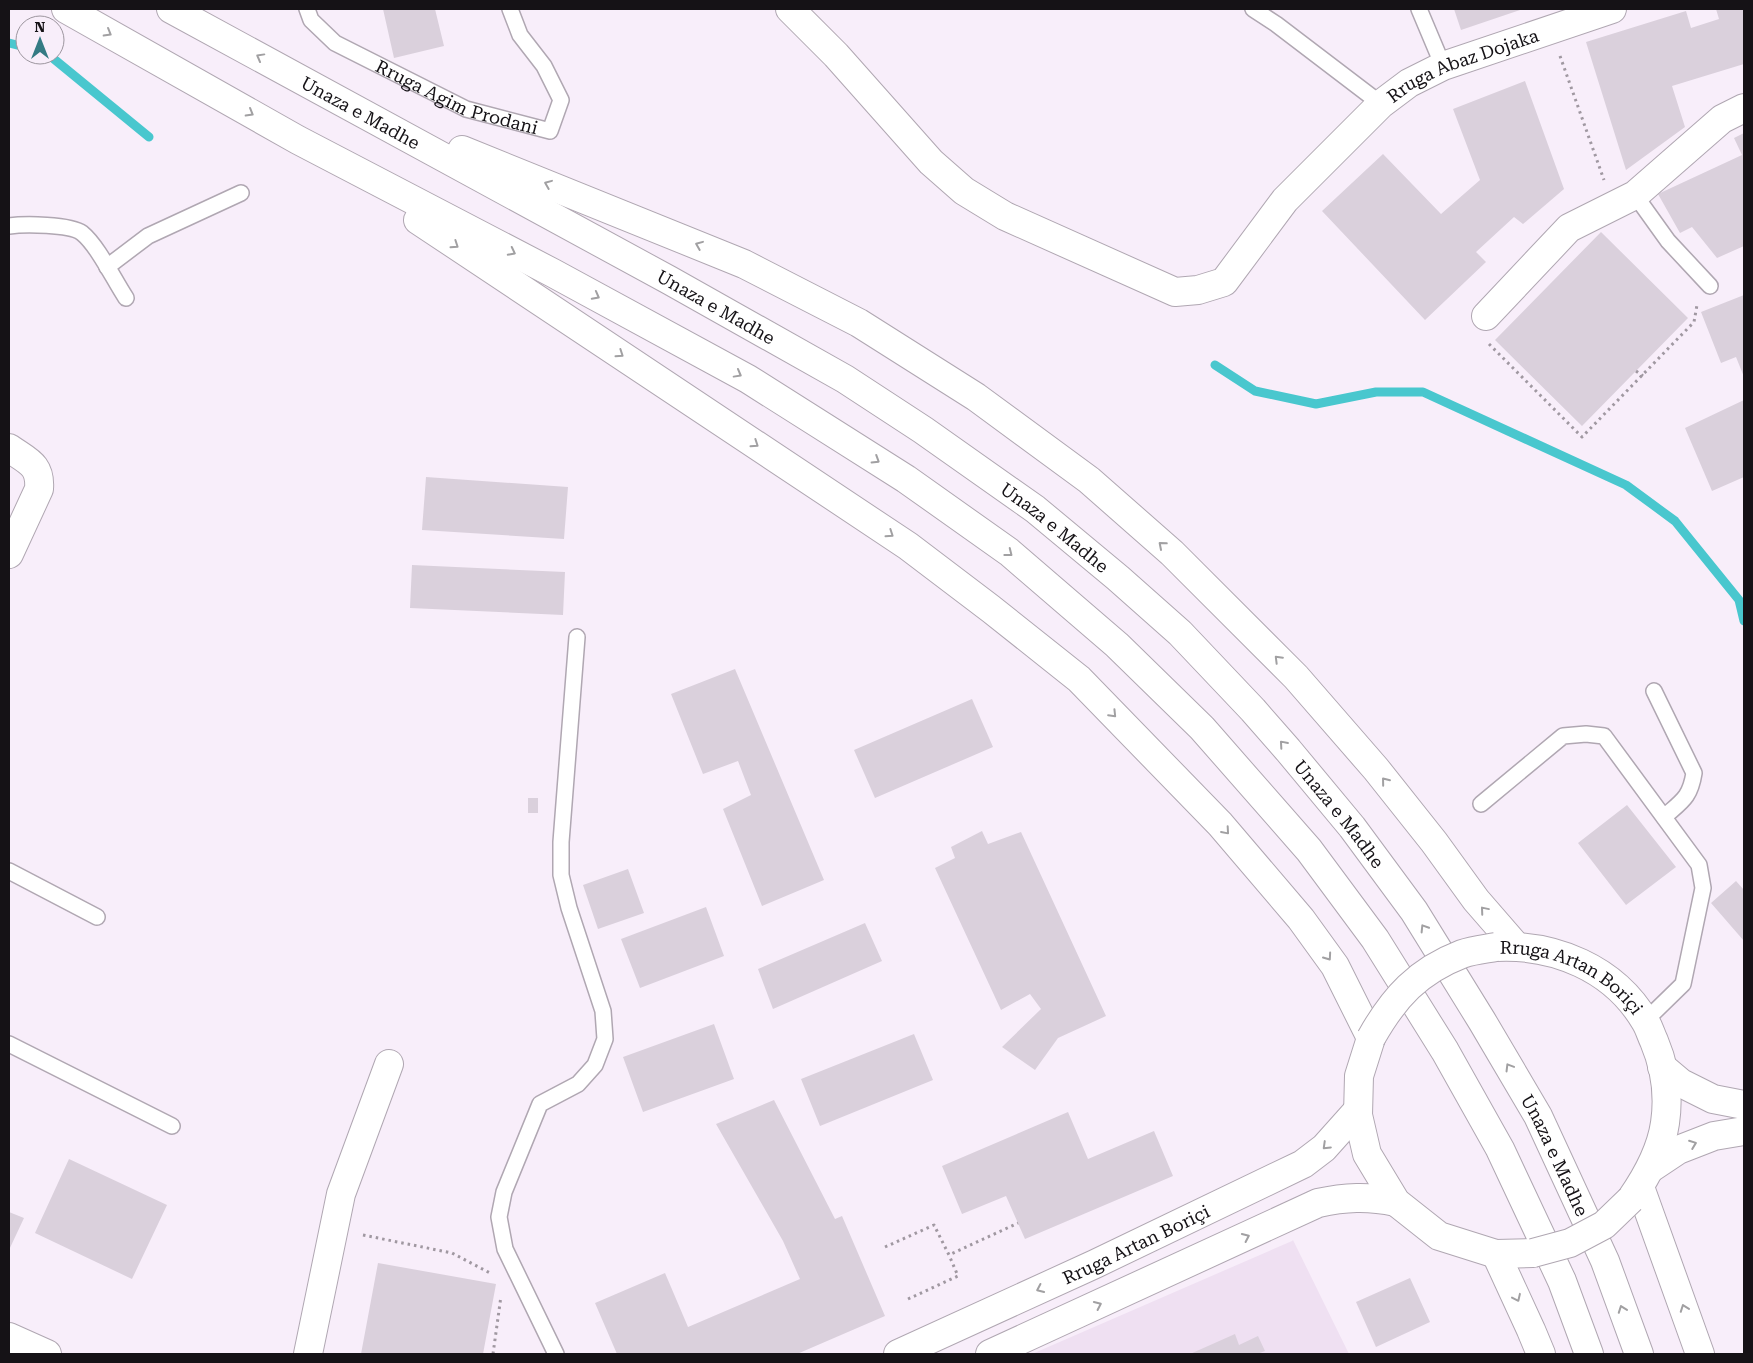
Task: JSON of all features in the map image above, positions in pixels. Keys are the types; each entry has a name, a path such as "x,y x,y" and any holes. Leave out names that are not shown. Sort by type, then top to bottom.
{"main road":[{"path":"66,9 298,140 553,273 748,379 906,479 1009,552 1117,645 1202,728 1309,850 1375,940 1445,1051 1500,1149 1562,1281 1589,1354"},
{"name":"Unaza e Madhe","path":"171,9 669,280 845,379 923,430 1035,509 1118,578 1180,634 1254,710 1288,750 1352,827 1414,911 1482,1020 1538,1116 1605,1261 1639,1354"},
{"path":"790,9 836,55 931,162 964,191 1005,216 1175,292 1198,290 1224,282 1285,200 1380,104"},
{"name":"Rruga Abaz Dojaka","path":"1380,104 1409,83 1443,66 1612,9"},
{"path":"333,98 744,264 859,323 976,397 1089,480 1172,553 1296,677 1376,769 1434,842 1476,900 1506,946"},
{"path":"1485,327 1569,228 1635,195 1722,119 1744,108"},
{"path":"298,140 908,546 1079,679 1220,824 1301,919 1335,966 1371,1038"},
{"path":"9,448 36,468 40,478 39,489 9,554"},
{"name":"Rruga Artan Boriçi","path":"1641,1185 1665,1125 1667,1100 1661,1059 1645,1020 1626,996 1603,975 1576,960 1547,950 1506,946 1464,954 1433,968 1407,987 1385,1012 1371,1038 1359,1076 1358,1110 1367,1154 1396,1202 1439,1236 1496,1254 1533,1253 1570,1244 1604,1225 1641,1185 1678,1150 1714,1136 1744,1131"},
{"path":"308,1354 341,1194 389,1064"},
{"path":"1662,1067 1681,1083 1713,1098 1744,1105"},
{"name":"Rruga Artan Boriçi","path":"898,1354 1095,1264 1303,1164 1324,1148 1358,1110"},
{"path":"1641,1185 1700,1354"},
{"name":"Rruga Artan Boriçi","path":"990,1354 1318,1203 1340,1198 1358,1197 1396,1202"},
{"path":"1496,1254 1532,1330 1541,1354"},
{"path":"9,1337 47,1354"}],"lane":[{"path":"295,9 309,14"},
{"name":"Rruga Agim Prodani","path":"309,14 335,43 466,108 550,131 561,100 544,66 520,35 510,9"},
{"name":"Rruga Abaz Dojaka","path":"1253,9 1276,24 1380,104"},
{"path":"1419,9 1443,66"},
{"path":"107,267 148,236 241,193"},
{"path":"1635,195 1668,241 1710,286"},
{"path":"9,226 24,224 61,227 81,232 93,246 126,298"},
{"path":"556,1354 505,1249 500,1217 504,1192 540,1104 578,1084 595,1065 605,1039 603,1012 560,875 577,637"},
{"path":"1654,691 1694,773 1692,786 1687,796 1664,817"},
{"path":"1481,804 1563,736 1586,734 1604,736 1700,864 1703,888 1683,984 1645,1020"},
{"path":"9,871 98,917"},
{"path":"9,1044 172,1126"}],"path":[{"path":"1561,58 1601,173"},
{"path":"1485,327 1582,437 1694,322"},
{"path":"1636,371 1643,376"},
{"path":"949,1255 1018,1223"},
{"path":"885,1247 934,1225 949,1255 958,1276 908,1299"},
{"path":"357,1233 452,1252 495,1276"},
{"path":"492,1354 502,1290"}],"shaded area":[{"path":"1292,1241 1349,1354 1032,1354"}],"building":[{"path":"383,9 435,9 444,46 394,58"},
{"path":"1454,9 1523,9 1461,30"},
{"path":"1716,9 1744,9 1744,64 1672,86 1685,127 1626,170 1586,42 1686,11 1691,28 1719,19"},
{"path":"1525,81 1564,189 1523,224 1514,217 1476,252 1486,262 1425,320 1322,211 1383,154 1441,214 1480,180 1453,109"},
{"path":"1744,133 1744,246 1717,258 1692,227 1680,233 1658,194 1742,155 1734,138"},
{"path":"1601,232 1688,318 1582,426 1495,340"},
{"path":"1744,295 1744,377 1736,357 1721,363 1701,312"},
{"path":"1744,400 1744,477 1712,491 1685,428"},
{"path":"426,477 568,487 564,539 422,530"},
{"path":"412,565 565,572 563,615 410,608"},
{"path":"735,669 824,880 762,906 723,809 751,795 738,761 703,774 671,694"},
{"path":"972,699 993,747 875,798 854,750"},
{"path":"528,798 538,798 538,813 528,813"},
{"path":"1627,805 1676,867 1626,905 1578,843"},
{"path":"982,831 988,844 1021,832 1106,1016 1058,1038 1035,1070 1002,1047 1041,1009 1030,994 1001,1010 935,868 955,858 951,847"},
{"path":"628,869 644,913 598,929 583,885"},
{"path":"1736,881 1744,890 1744,941 1711,903"},
{"path":"706,907 724,956 640,988 621,939"},
{"path":"865,923 882,961 773,1009 758,969"},
{"path":"714,1024 734,1079 643,1112 623,1057"},
{"path":"914,1034 933,1080 820,1126 801,1079"},
{"path":"774,1100 835,1219 842,1216 885,1316 797,1354 617,1354 595,1303 665,1273 688,1327 800,1279 783,1241 716,1124"},
{"path":"1068,1112 1088,1159 1154,1131 1173,1176 1025,1239 1006,1196 962,1214 942,1166"},
{"path":"69,1159 167,1205 132,1279 35,1233"},
{"path":"9,1212 24,1218 9,1250"},
{"path":"378,1263 496,1284 483,1354 361,1354"},
{"path":"1410,1278 1430,1322 1376,1347 1356,1302"},
{"path":"1235,1334 1239,1345 1258,1336 1265,1351 1257,1354 1190,1354"}],"waterway":[{"path":"9,43 15,44"},
{"path":"61,65 149,137"},
{"path":"1215,365 1255,391 1316,404 1376,392 1423,392 1626,485 1675,521 1739,600 1744,621"}]}
